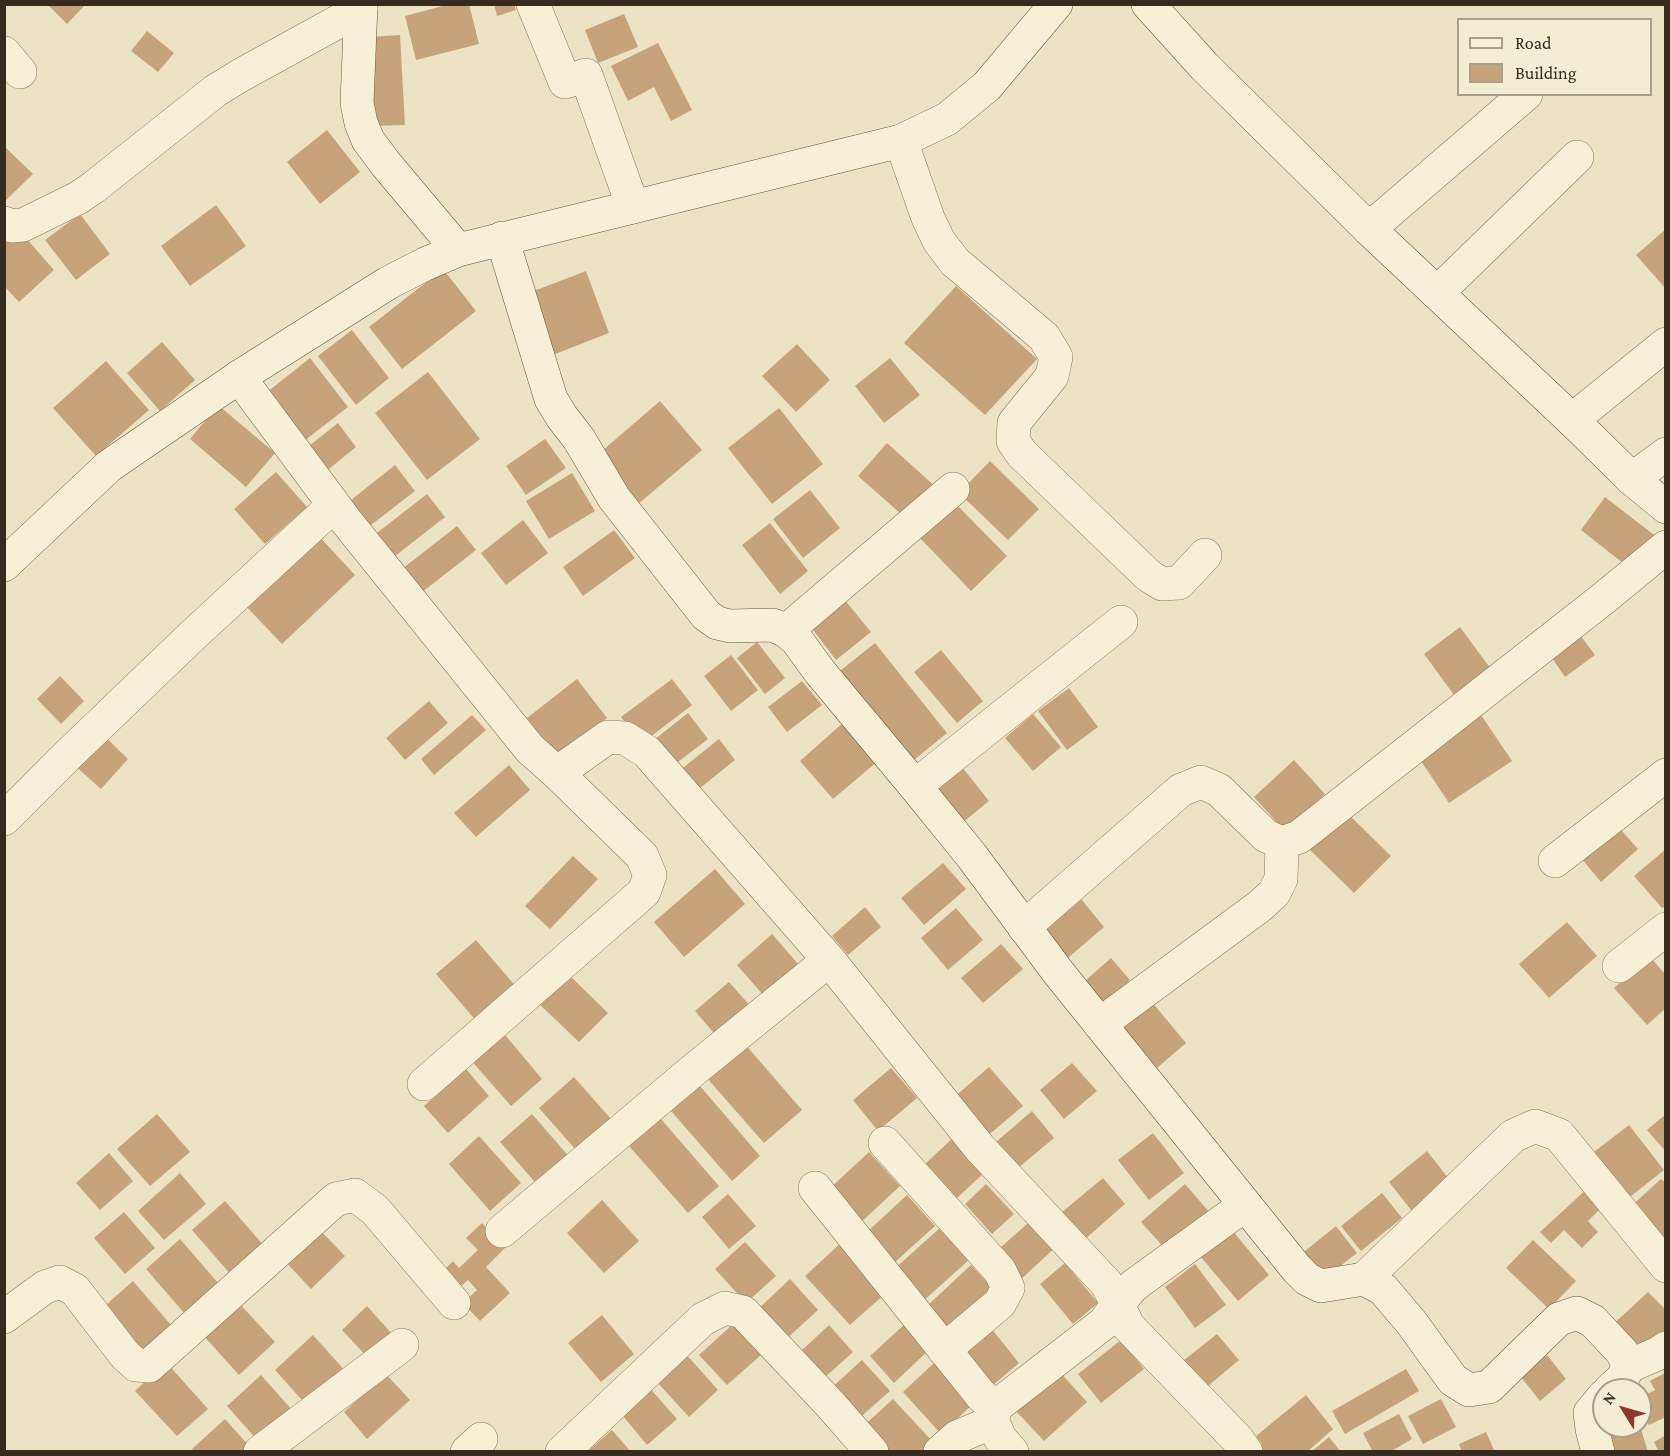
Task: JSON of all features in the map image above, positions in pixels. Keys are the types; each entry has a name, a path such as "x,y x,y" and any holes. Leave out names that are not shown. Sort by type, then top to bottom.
{"street":[{"path":"533,4 565,82 586,75 633,207"},
{"path":"4,565 109,466 239,376 388,283 458,250 901,141 947,119 987,86 1056,4"},
{"path":"1148,4 1212,75 1369,229 1632,479 1665,507"},
{"path":"4,223 12,226 23,225 78,198 215,91 361,7"},
{"path":"361,7 357,103 361,123 368,140 385,163 458,250"},
{"path":"1369,229 1524,96"},
{"path":"901,141 928,218 939,241 955,262 1044,337 1056,357 1052,376 1014,423 1013,441 1022,454 1149,576 1162,584 1179,583 1205,555"},
{"path":"1437,293 1577,157"},
{"path":"502,238 551,399 579,439 614,498 706,615 717,623 730,626 773,625 796,639 819,672 971,855 1100,1024 1307,1279 1321,1286 1364,1279 1513,1136 1535,1126 1559,1135 1665,1266"},
{"path":"1572,420 1665,344"},
{"path":"239,376 334,505 530,750 557,773 642,856 650,875 644,892 424,1084"},
{"path":"1632,479 1665,454"},
{"path":"786,631 953,489"},
{"path":"4,819 126,699 334,505"},
{"path":"1024,927 1181,790 1201,783 1219,790 1266,836 1282,843 1299,837 1604,598 1665,547"},
{"path":"915,786 1121,622"},
{"path":"557,773 608,737 625,738 646,752 829,960 979,1147 1106,1283 1128,1326 1238,1440 1246,1452"},
{"path":"1554,861 1665,775"},
{"path":"1100,1024 1260,906 1274,893 1281,879 1282,843"},
{"path":"1619,966 1665,929"},
{"path":"502,1232 690,1073 829,960"},
{"path":"885,1143 1000,1271 1008,1288 1000,1303 944,1350"},
{"path":"815,1188 980,1394 994,1415 1000,1438 1011,1452"},
{"path":"4,1317 45,1287 60,1282 75,1290 125,1355 136,1365 148,1366 336,1199 355,1195 375,1210 454,1303"},
{"path":"940,1452 957,1437 994,1415 1104,1323 1133,1286 1245,1205"},
{"path":"1364,1279 1383,1289 1411,1322 1453,1380 1469,1390 1489,1387 1559,1319 1577,1313 1593,1321 1622,1352 1619,1378"},
{"path":"562,1452 703,1319 725,1308 743,1312 872,1452"},
{"path":"260,1452 402,1345"},
{"path":"1619,1378 1665,1348"},
{"path":"1592,1410 1590,1413 1592,1430"}],"building":[{"path":"47,4 86,4 67,24"},
{"path":"450,4 469,4 479,44 416,60 405,16"},
{"path":"494,4 514,4 516,10 497,16"},
{"path":"624,14 638,47 598,63 585,30"},
{"path":"147,31 174,53 158,72 131,51"},
{"path":"400,35 405,125 373,126 368,37"},
{"path":"658,43 692,110 671,121 654,87 628,101 611,66"},
{"path":"327,130 360,172 320,204 287,162"},
{"path":"4,146 33,174 4,202"},
{"path":"216,205 246,246 190,286 161,246"},
{"path":"80,214 110,254 76,280 45,240"},
{"path":"1666,229 1666,289 1636,255"},
{"path":"19,230 54,270 19,302 4,286 4,243"},
{"path":"443,269 476,311 402,369 369,327"},
{"path":"586,271 609,333 545,358 521,296"},
{"path":"956,286 1037,359 985,415 904,343"},
{"path":"352,330 389,378 356,405 318,356"},
{"path":"162,342 195,380 160,411 127,373"},
{"path":"797,344 830,380 796,412 762,376"},
{"path":"310,358 348,407 304,441 266,393"},
{"path":"890,358 920,395 884,423 855,386"},
{"path":"106,361 149,410 96,456 53,408"},
{"path":"428,372 480,439 427,480 375,413"},
{"path":"660,401 702,450 637,505 595,457"},
{"path":"218,405 275,453 246,487 190,439"},
{"path":"779,408 823,464 772,504 728,448"},
{"path":"338,423 356,447 324,473 305,449"},
{"path":"545,439 566,468 526,495 506,466"},
{"path":"887,443 937,488 909,521 858,476"},
{"path":"990,461 1039,509 1008,540 959,493"},
{"path":"395,465 415,491 366,529 346,504"},
{"path":"276,472 307,507 265,544 234,509"},
{"path":"572,473 595,511 549,539 526,501"},
{"path":"810,490 840,528 803,558 773,519"},
{"path":"427,494 445,517 390,560 373,536"},
{"path":"1605,497 1658,538 1633,571 1581,530"},
{"path":"954,502 1007,556 971,591 919,537"},
{"path":"523,520 548,553 506,585 481,553"},
{"path":"770,523 808,571 780,594 742,545"},
{"path":"457,526 476,550 421,593 402,569"},
{"path":"614,530 635,558 583,596 563,567"},
{"path":"315,532 355,575 282,644 241,601"},
{"path":"844,599 871,632 836,660 810,626"},
{"path":"1460,627 1493,672 1457,699 1424,654"},
{"path":"1577,631 1595,655 1565,677 1548,652"},
{"path":"757,642 785,678 765,694 737,658"},
{"path":"875,643 947,733 908,765 835,675"},
{"path":"941,650 983,701 957,723 914,672"},
{"path":"731,655 758,690 731,711 704,676"},
{"path":"60,676 84,701 61,724 37,699"},
{"path":"577,679 607,718 558,757 527,718"},
{"path":"672,679 692,705 641,744 621,717"},
{"path":"802,681 822,705 787,732 768,707"},
{"path":"1069,688 1098,727 1067,750 1038,711"},
{"path":"429,701 448,723 405,760 386,738"},
{"path":"1479,712 1512,761 1449,803 1417,755"},
{"path":"688,713 708,739 670,768 650,743"},
{"path":"1033,714 1061,747 1033,771 1005,738"},
{"path":"472,715 486,730 434,775 421,759"},
{"path":"845,721 878,761 833,799 800,761"},
{"path":"99,731 128,759 101,789 71,762"},
{"path":"719,739 735,760 690,796 674,775"},
{"path":"1294,760 1325,794 1285,831 1254,797"},
{"path":"958,762 989,801 957,827 926,787"},
{"path":"509,765 530,790 476,837 454,813"},
{"path":"1345,811 1391,856 1354,893 1308,848"},
{"path":"1613,821 1638,849 1601,882 1577,853"},
{"path":"1666,849 1666,906 1662,908 1634,876"},
{"path":"573,856 598,879 550,929 525,906"},
{"path":"943,863 966,889 924,925 901,898"},
{"path":"715,869 745,904 684,957 654,922"},
{"path":"1077,894 1104,927 1062,963 1035,931"},
{"path":"865,907 881,927 848,955 832,936"},
{"path":"956,908 983,940 948,970 921,938"},
{"path":"1567,922 1597,956 1549,998 1519,964"},
{"path":"772,934 799,965 764,996 737,965"},
{"path":"476,940 518,989 478,1023 436,974"},
{"path":"1001,944 1023,969 983,1003 961,978"},
{"path":"1650,957 1666,975 1666,1008 1647,1025 1614,988"},
{"path":"1111,958 1130,980 1097,1009 1078,987"},
{"path":"564,970 608,1013 579,1042 535,1000"},
{"path":"729,982 753,1009 719,1039 695,1011"},
{"path":"1146,995 1186,1043 1150,1074 1109,1027"},
{"path":"501,1030 542,1079 511,1106 469,1058"},
{"path":"744,1043 802,1110 764,1143 706,1077"},
{"path":"1072,1063 1097,1091 1064,1119 1040,1090"},
{"path":"989,1067 1023,1106 985,1138 952,1099"},
{"path":"891,1068 917,1098 878,1131 853,1100"},
{"path":"466,1069 489,1096 448,1133 424,1106"},
{"path":"574,1077 611,1119 576,1150 539,1108"},
{"path":"694,1079 760,1156 732,1181 665,1104"},
{"path":"654,1111 719,1186 688,1213 622,1138"},
{"path":"1032,1111 1054,1138 1011,1174 989,1148"},
{"path":"157,1114 190,1152 150,1186 117,1149"},
{"path":"532,1114 572,1160 540,1188 500,1142"},
{"path":"1666,1114 1666,1152 1647,1130"},
{"path":"1629,1125 1664,1170 1621,1204 1586,1158"},
{"path":"1153,1133 1184,1173 1149,1200 1118,1160"},
{"path":"479,1136 521,1183 490,1211 449,1164"},
{"path":"955,1136 986,1171 956,1199 924,1165"},
{"path":"1427,1151 1453,1184 1415,1215 1389,1182"},
{"path":"869,1152 900,1186 858,1225 827,1191"},
{"path":"109,1153 133,1181 100,1210 76,1183"},
{"path":"180,1173 206,1204 164,1240 138,1211"},
{"path":"1103,1178 1125,1204 1084,1240 1061,1213"},
{"path":"1661,1179 1666,1183 1666,1235 1660,1241 1629,1208"},
{"path":"986,1184 1014,1214 992,1234 965,1204"},
{"path":"1185,1184 1211,1214 1168,1252 1141,1222"},
{"path":"1590,1186 1606,1203 1588,1221 1598,1232 1582,1248 1564,1230 1551,1243 1540,1232"},
{"path":"1382,1193 1402,1218 1361,1251 1341,1226"},
{"path":"728,1194 756,1226 729,1249 702,1217"},
{"path":"907,1195 935,1226 894,1263 866,1233"},
{"path":"602,1200 639,1241 604,1273 567,1233"},
{"path":"225,1201 265,1247 232,1276 192,1230"},
{"path":"124,1212 155,1248 125,1274 94,1238"},
{"path":"1035,1217 1059,1244 1018,1282 993,1254"},
{"path":"482,1223 505,1248 486,1267 510,1293 480,1321 463,1303 477,1290 468,1280 454,1293 438,1276 453,1261 459,1268 478,1250 466,1238"},
{"path":"1336,1226 1357,1253 1321,1281 1300,1255"},
{"path":"317,1227 345,1256 311,1289 283,1259"},
{"path":"941,1227 970,1259 921,1303 892,1271"},
{"path":"1232,1230 1269,1275 1238,1301 1200,1256"},
{"path":"180,1239 219,1284 185,1314 146,1269"},
{"path":"1533,1240 1576,1281 1549,1309 1506,1268"},
{"path":"745,1242 776,1276 746,1303 715,1269"},
{"path":"842,1242 887,1292 850,1325 805,1276"},
{"path":"1065,1263 1098,1303 1073,1324 1040,1284"},
{"path":"1195,1264 1226,1305 1195,1328 1165,1287"},
{"path":"971,1265 998,1294 954,1335 927,1306"},
{"path":"790,1279 818,1310 782,1343 755,1312"},
{"path":"133,1281 177,1332 143,1361 99,1311"},
{"path":"1648,1292 1666,1310 1666,1333 1637,1359 1608,1329"},
{"path":"237,1301 275,1342 239,1375 202,1334"},
{"path":"367,1306 394,1336 369,1359 342,1330"},
{"path":"602,1315 634,1354 601,1382 568,1343"},
{"path":"906,1323 930,1349 894,1383 870,1356"},
{"path":"987,1323 1019,1363 992,1386 960,1346"},
{"path":"733,1324 761,1355 727,1385 699,1355"},
{"path":"829,1325 853,1352 823,1379 799,1353"},
{"path":"1217,1334 1239,1360 1202,1391 1179,1364"},
{"path":"313,1335 348,1374 310,1409 275,1370"},
{"path":"1121,1340 1144,1369 1101,1403 1078,1374"},
{"path":"685,1353 718,1390 689,1417 656,1381"},
{"path":"1547,1355 1566,1379 1540,1401 1521,1377"},
{"path":"862,1360 890,1391 856,1421 828,1391"},
{"path":"166,1362 208,1409 177,1436 135,1391"},
{"path":"935,1362 973,1404 941,1434 903,1392"},
{"path":"1666,1364 1666,1417 1652,1424 1652,1392 1655,1390 1652,1380 1665,1373 1661,1367"},
{"path":"1406,1369 1419,1391 1345,1434 1332,1411"},
{"path":"1058,1370 1087,1402 1044,1441 1015,1410"},
{"path":"386,1374 410,1400 367,1439 344,1412"},
{"path":"261,1375 293,1411 259,1442 227,1406"},
{"path":"647,1385 677,1419 647,1445 618,1410"},
{"path":"1306,1395 1333,1429 1307,1452 1257,1452 1256,1450 1262,1444 1256,1436"},
{"path":"893,1399 933,1442 923,1452 879,1452 859,1430"},
{"path":"1441,1399 1456,1427 1423,1444 1408,1416"},
{"path":"1399,1414 1412,1439 1390,1452 1373,1452 1363,1433"},
{"path":"225,1419 250,1447 245,1452 194,1452 192,1449"},
{"path":"612,1430 631,1452 587,1452"},
{"path":"1486,1432 1495,1452 1462,1452 1459,1444"},
{"path":"1666,1435 1666,1452 1659,1452 1654,1442"},
{"path":"1329,1437 1341,1452 1311,1452"},
{"path":"1605,1438 1644,1438 1648,1452 1607,1452"}]}
